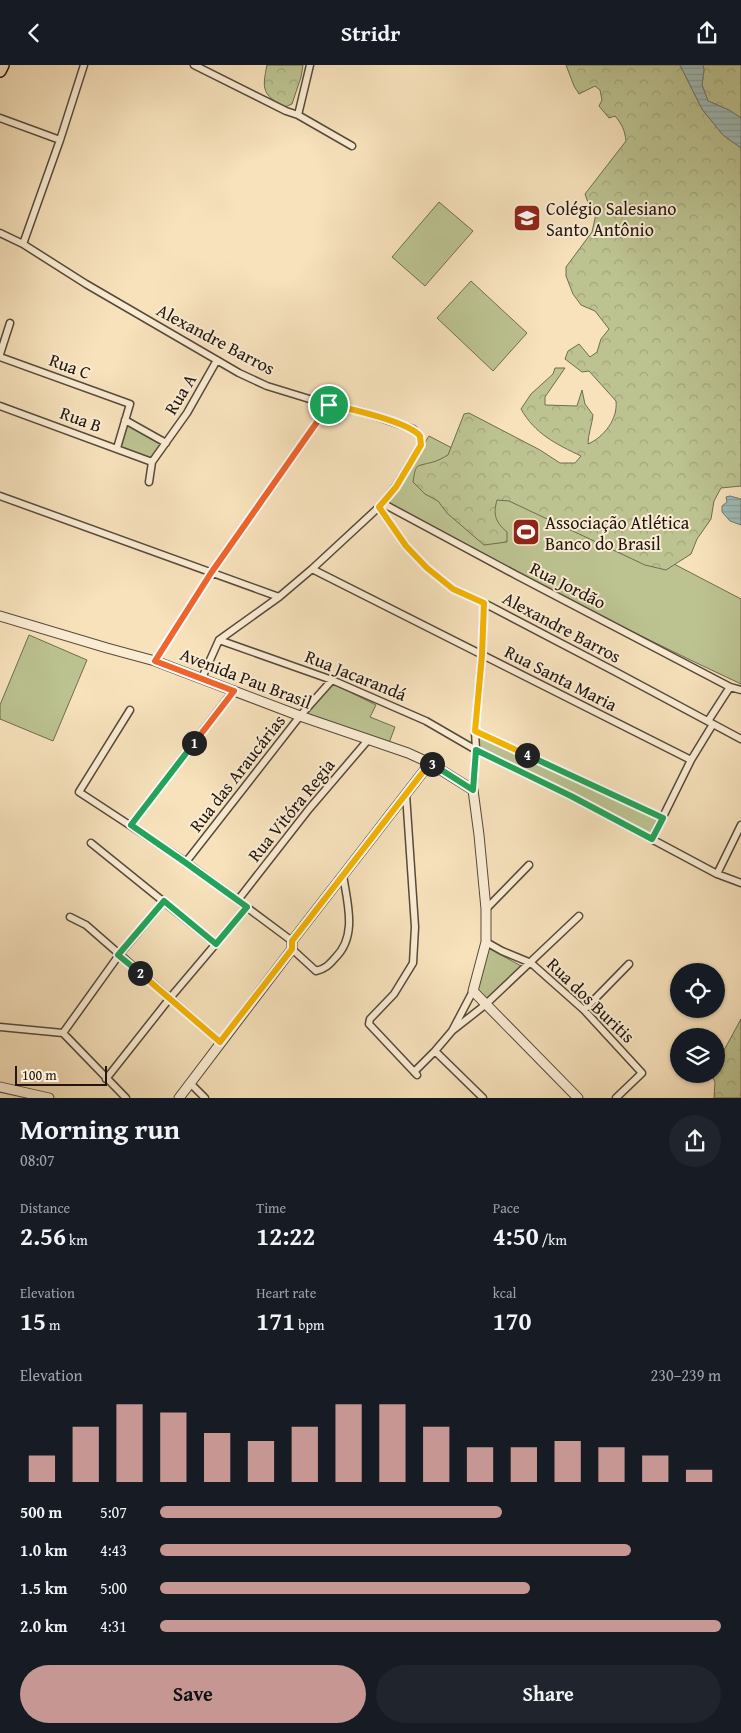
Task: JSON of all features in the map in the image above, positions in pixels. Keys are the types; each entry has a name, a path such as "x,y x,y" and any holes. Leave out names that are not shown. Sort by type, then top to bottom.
{"highway":[{"path":"0,71 3,65"}],"street":[{"path":"22,244 60,140 84,65"},
{"path":"194,65 286,111 298,115 352,146"},
{"path":"298,115 310,65"},
{"path":"0,117 60,140"},
{"name":"Alexandre Barros","path":"0,233 22,244 86,284 253,380 329,405 364,411 412,429 420,436 421,445 396,487 381,505 406,546 427,568 453,589 484,603 741,739"},
{"path":"0,355 10,323"},
{"name":"Rua C","path":"0,355 130,404 126,420"},
{"name":"Rua A","path":"149,482 152,461 187,413 217,360"},
{"path":"155,661 211,573 329,405"},
{"name":"Rua B","path":"0,406 152,461"},
{"path":"117,448 126,420 166,443"},
{"path":"0,496 278,597"},
{"path":"202,678 219,640 278,597 312,569 381,505"},
{"name":"Rua Jordão","path":"381,505 730,687 741,690"},
{"name":"Rua Santa Maria","path":"312,569 691,760"},
{"path":"452,1031 473,991 486,942 486,909 480,835 473,790 484,603"},
{"name":"Avenida Pau Brasil","path":"0,616 155,661 300,716 408,753 430,763 473,790"},
{"name":"Rua Jacarandá","path":"219,640 332,680 426,721 476,750 571,796 717,874 741,883"},
{"name":"Rua das Araucárias","path":"186,863 300,716 332,680"},
{"path":"652,839 710,722 730,687"},
{"path":"131,825 234,691"},
{"path":"130,709 79,792 131,825 238,900 292,945 316,971 325,969 340,954 347,941 350,927 342,875"},
{"path":"475,731 663,818"},
{"name":"Rua Vitóra Regia","path":"238,900 309,809 368,739"},
{"path":"179,1098 342,875 430,763"},
{"path":"406,794 415,927 413,963 394,994 370,1019 370,1027 415,1073 452,1031 485,1005 579,916"},
{"path":"717,874 741,825"},
{"path":"91,843 216,944"},
{"path":"486,909 529,865"},
{"path":"63,1033 118,955 164,901"},
{"path":"106,1079 170,998 247,907"},
{"path":"70,917 86,925 118,955 220,1042"},
{"name":"Rua dos Buritis","path":"486,942 531,963 584,1010 642,1073 616,1098"},
{"path":"584,1010 629,964"},
{"path":"473,991 578,1098"},
{"path":"0,1027 63,1033 126,1098"},
{"path":"435,1051 483,1098"},
{"path":"190,1083 205,1098"},
{"path":"0,1087 49,1098"}],"green space":[{"path":"267,65 303,65 292,104 285,107 268,95 264,86"},
{"path":"566,65 680,65 702,109 723,135 741,148 741,486 721,488 714,501 711,519 697,539 691,554 666,570 645,565 509,501 497,500 495,509 500,525 507,532 507,542 484,545 447,513 438,501 425,494 413,482 418,466 437,461 448,455 464,414 469,413 540,450 560,463 575,463 581,456 540,432 521,409 531,394 553,374 555,368 565,368 545,397 545,405 577,406 582,390 585,404 593,415 588,444 609,427 615,414 616,401 589,371 582,372 565,359 568,351 579,344 590,357 597,352 601,339 609,329 595,311 581,305 573,294 566,276 566,267 592,232 596,214 590,208 585,194 626,141 626,137 615,116 609,118 599,106 602,100 600,90 595,86 579,94"},
{"path":"703,65 741,65 741,118 729,110 708,101 702,85"},
{"path":"439,202 473,231 425,286 392,257"},
{"path":"471,281 527,333 493,371 437,318"},
{"path":"127,422 163,443 151,460 119,446"},
{"name":"Associação Atlética Banco do Brasil","path":"429,436 741,599 741,684 562,596 387,503"},
{"path":"29,635 87,660 53,741 0,719 0,705"},
{"path":"334,684 376,705 370,717 395,727 389,743 306,713"},
{"path":"477,736 658,818 650,835 478,748"},
{"path":"487,947 521,966 484,1001 475,991"},
{"path":"741,1019 741,1098 714,1098 715,1083 725,1083 725,1048"}],"water":[{"path":"680,65 703,65 702,85 708,101 729,110 741,118 741,148 723,135 702,109"},
{"path":"730,496 741,499 741,525 730,521 722,512 722,506 727,502 726,497"}],"place":[{"name":"Colégio Salesiano Santo Antônio","path":"527,218"},
{"name":"Associação Atlética Banco do Brasil","path":"526,532"}],"route":[{"path":"329,405 364,411 412,429 420,436 421,445 396,487 379,507 406,546 427,568 453,589 484,603 482,655 475,731 663,818 652,839 571,796 476,750 473,790 430,763 292,941 292,949 220,1042 118,955 164,901 216,944 247,907 131,825 234,691 155,661 211,573 329,405"}]}
